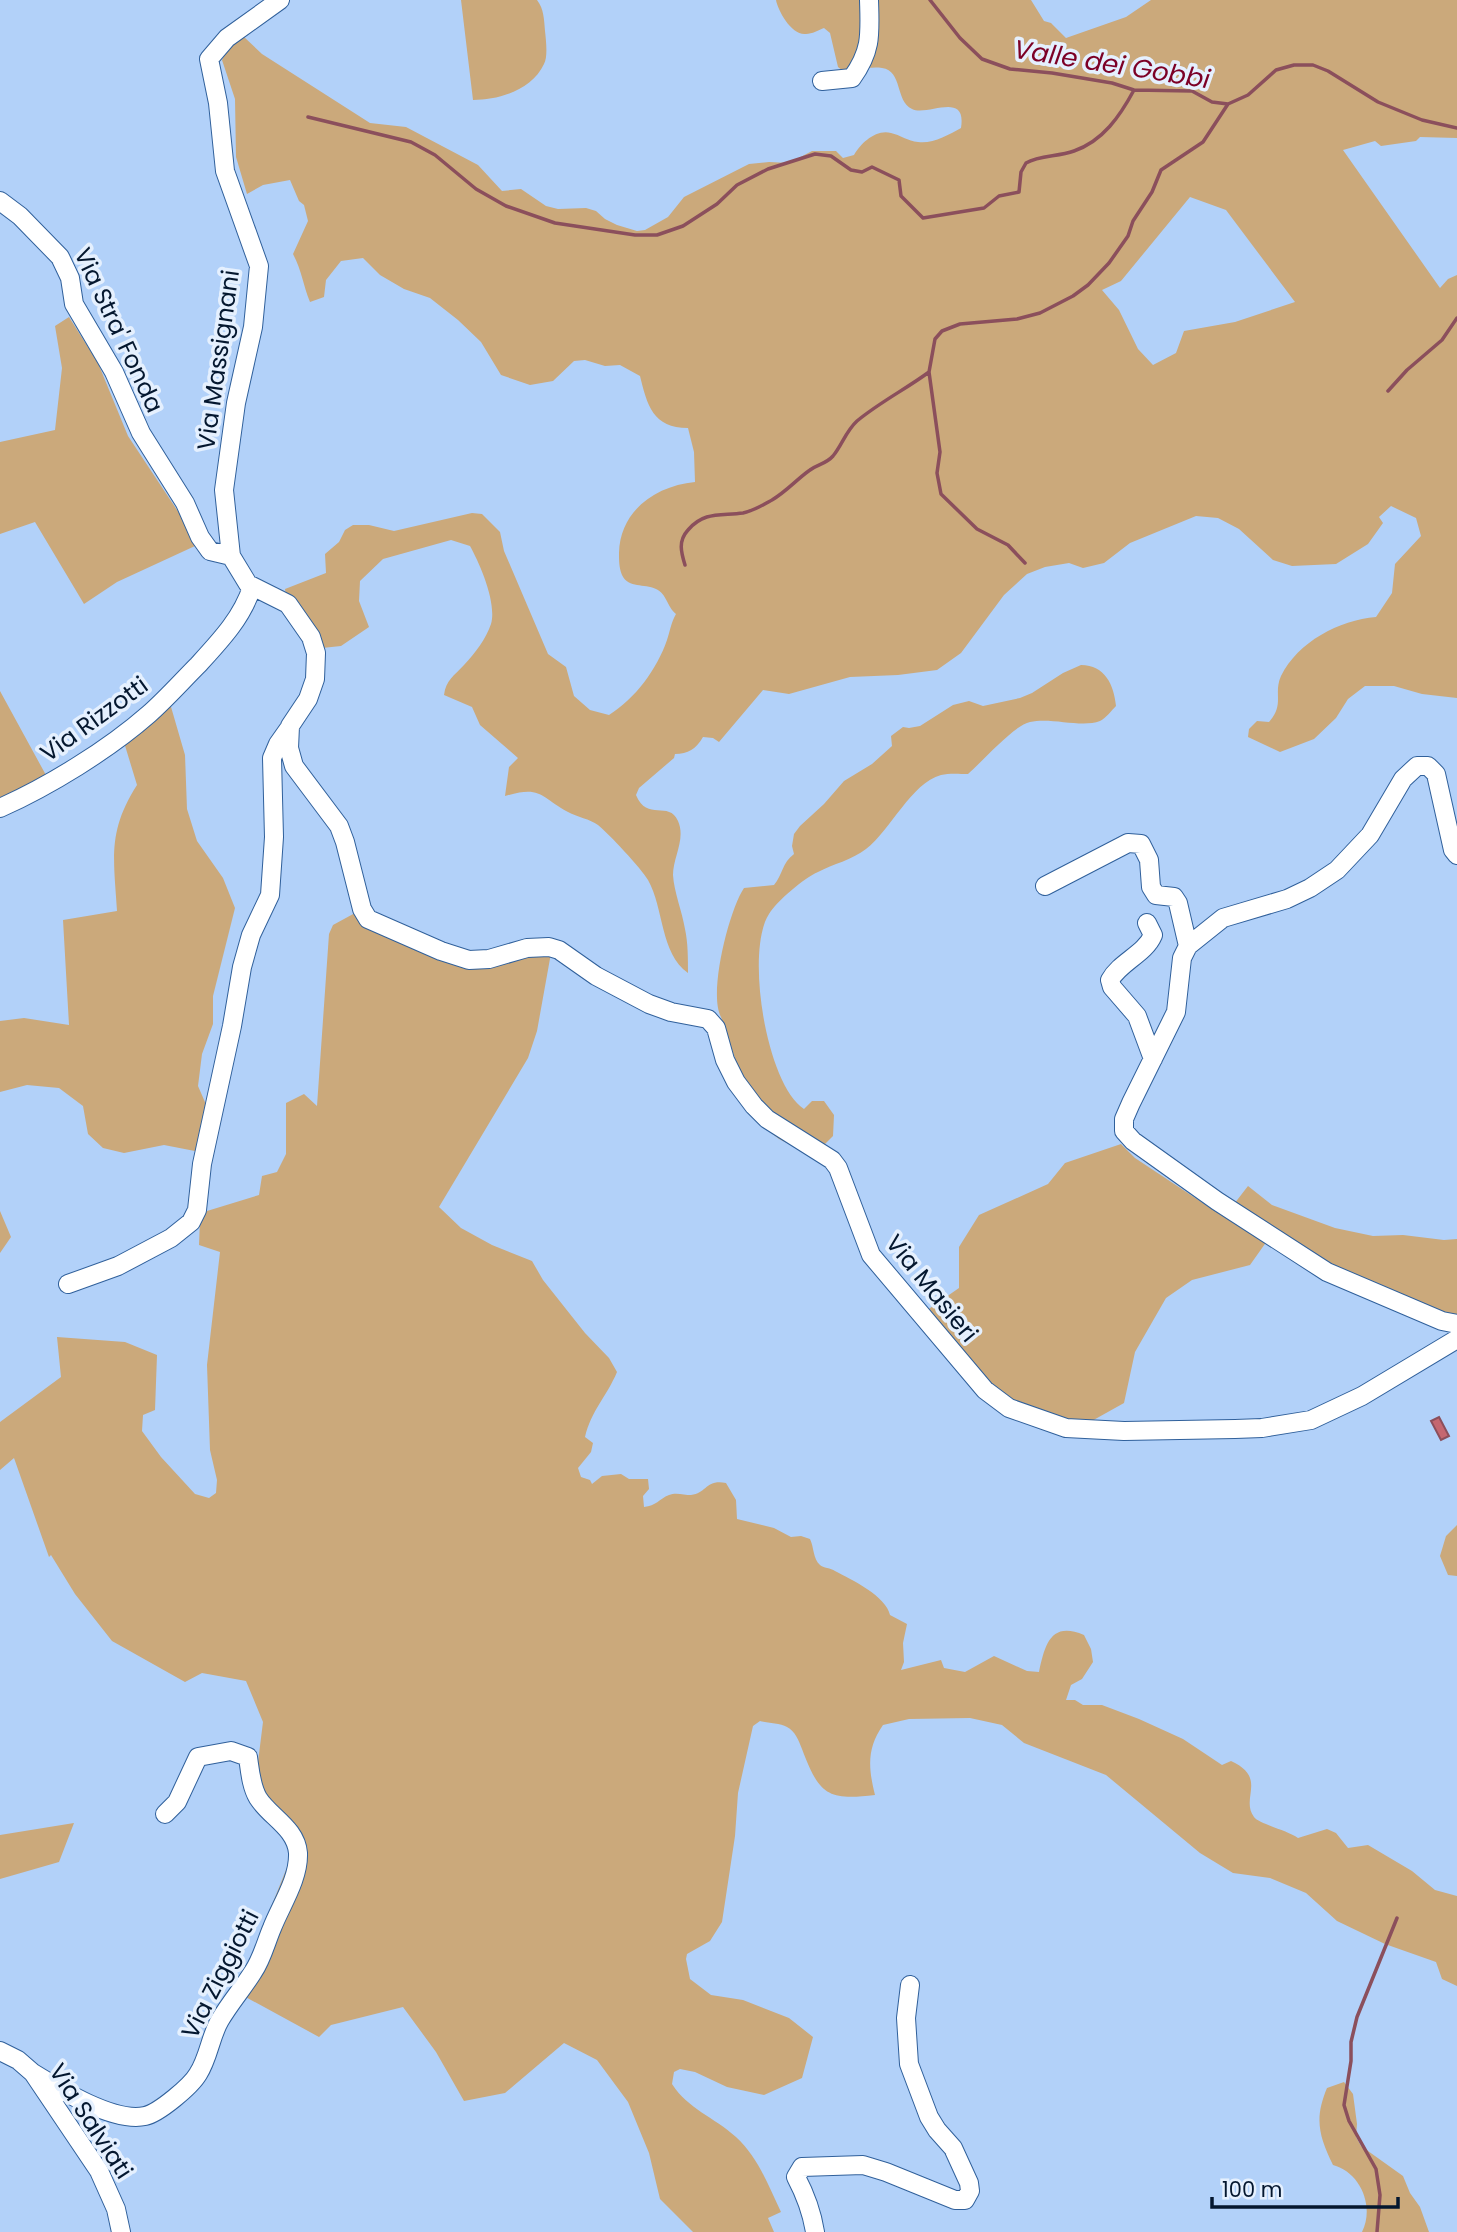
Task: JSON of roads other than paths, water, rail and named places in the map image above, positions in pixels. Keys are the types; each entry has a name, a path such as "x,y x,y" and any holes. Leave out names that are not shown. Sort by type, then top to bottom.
{"street":[{"name":"Via Massignani","path":"231,556 224,491 236,403 253,327 259,267 225,171 218,103 209,59 228,38 280,0"},
{"path":"822,81 852,78 865,60 870,32 869,0"},
{"name":"Via Stra' Fonda","path":"0,201 29,224 60,257 70,278 74,304 114,372 141,433 185,503 200,537 211,551 231,556 252,587"},
{"path":"68,1284 102,1274 171,1238 191,1222 197,1210 202,1164 233,1026 242,967 251,935 270,895 274,836 272,758 307,699 315,679 316,653 311,637 288,604 252,587"},
{"name":"Via Rizzotti","path":"0,808 39,789 111,743 149,714 232,626 246,605 252,587"},
{"name":"Via Masieri","path":"290,726 289,748 294,766 339,826 362,909 368,919 440,951 469,960 489,959 527,948 549,947 559,950 596,976 649,1004 671,1012 708,1019 716,1028 725,1060 742,1091 767,1119 832,1160 845,1181 871,1255 985,1390 1009,1408 1066,1428 1124,1431 1262,1428 1318,1418 1363,1396 1457,1339"},
{"path":"1457,855 1453,850 1436,774 1428,766 1417,766 1403,779 1370,835 1337,870 1287,899 1223,918 1188,946 1182,958 1176,1012 1124,1119 1124,1131 1133,1141 1217,1201 1327,1272 1442,1321 1457,1324"},
{"path":"1045,886 1128,843 1141,844 1149,860 1151,887 1156,895 1174,897 1178,902 1188,946"},
{"path":"1147,923 1153,935 1150,942 1114,972 1110,980 1112,987 1137,1016 1153,1059"},
{"name":"Via Ziggiotti","path":"33,2073 90,2105 125,2116 145,2117 159,2110 197,2076 220,2020 255,1969 295,1876 298,1851 287,1829 259,1799 252,1783 247,1757 231,1751 198,1757 177,1802 165,1814"},
{"path":"815,2232 810,2211 796,2177 802,2167 863,2165 955,2200 965,2200 970,2191 953,2148 929,2117 909,2064 906,2018 910,1985"},
{"name":"Via Salviati","path":"0,2051 18,2060 33,2073 99,2171 116,2209 121,2232"}],"waterway":[{"name":"Valle dei Gobbi","path":"930,0 960,38 982,59 1010,69 1112,83 1134,90 1192,91 1212,102 1228,104 1248,95 1276,70 1294,65 1313,65 1328,71 1378,102 1422,120 1457,128"},
{"path":"308,117 411,142 435,155 476,189 506,206 555,223 635,235 657,235 683,226 717,204 737,185 768,169 815,154 831,156 851,170 862,172 872,167 899,180 901,196 923,218 984,208 999,196 1019,192 1021,172 1026,163 1074,151 1094,141 1117,118 1134,90"},
{"path":"685,565 682,542 694,524 707,517 743,513 758,508 810,470 830,459 857,421 929,372 935,339 942,331 960,324 1017,319 1040,313 1088,285 1109,263 1128,236 1133,221 1152,192 1161,170 1203,142 1228,104"},
{"path":"1388,391 1407,370 1442,340 1457,318"},
{"path":"929,372 940,452 937,473 941,494 977,529 1008,545 1025,563"},
{"path":"1377,2232 1380,2195 1376,2169 1349,2121 1344,2105 1351,2042 1357,2017 1397,1918"}]}
